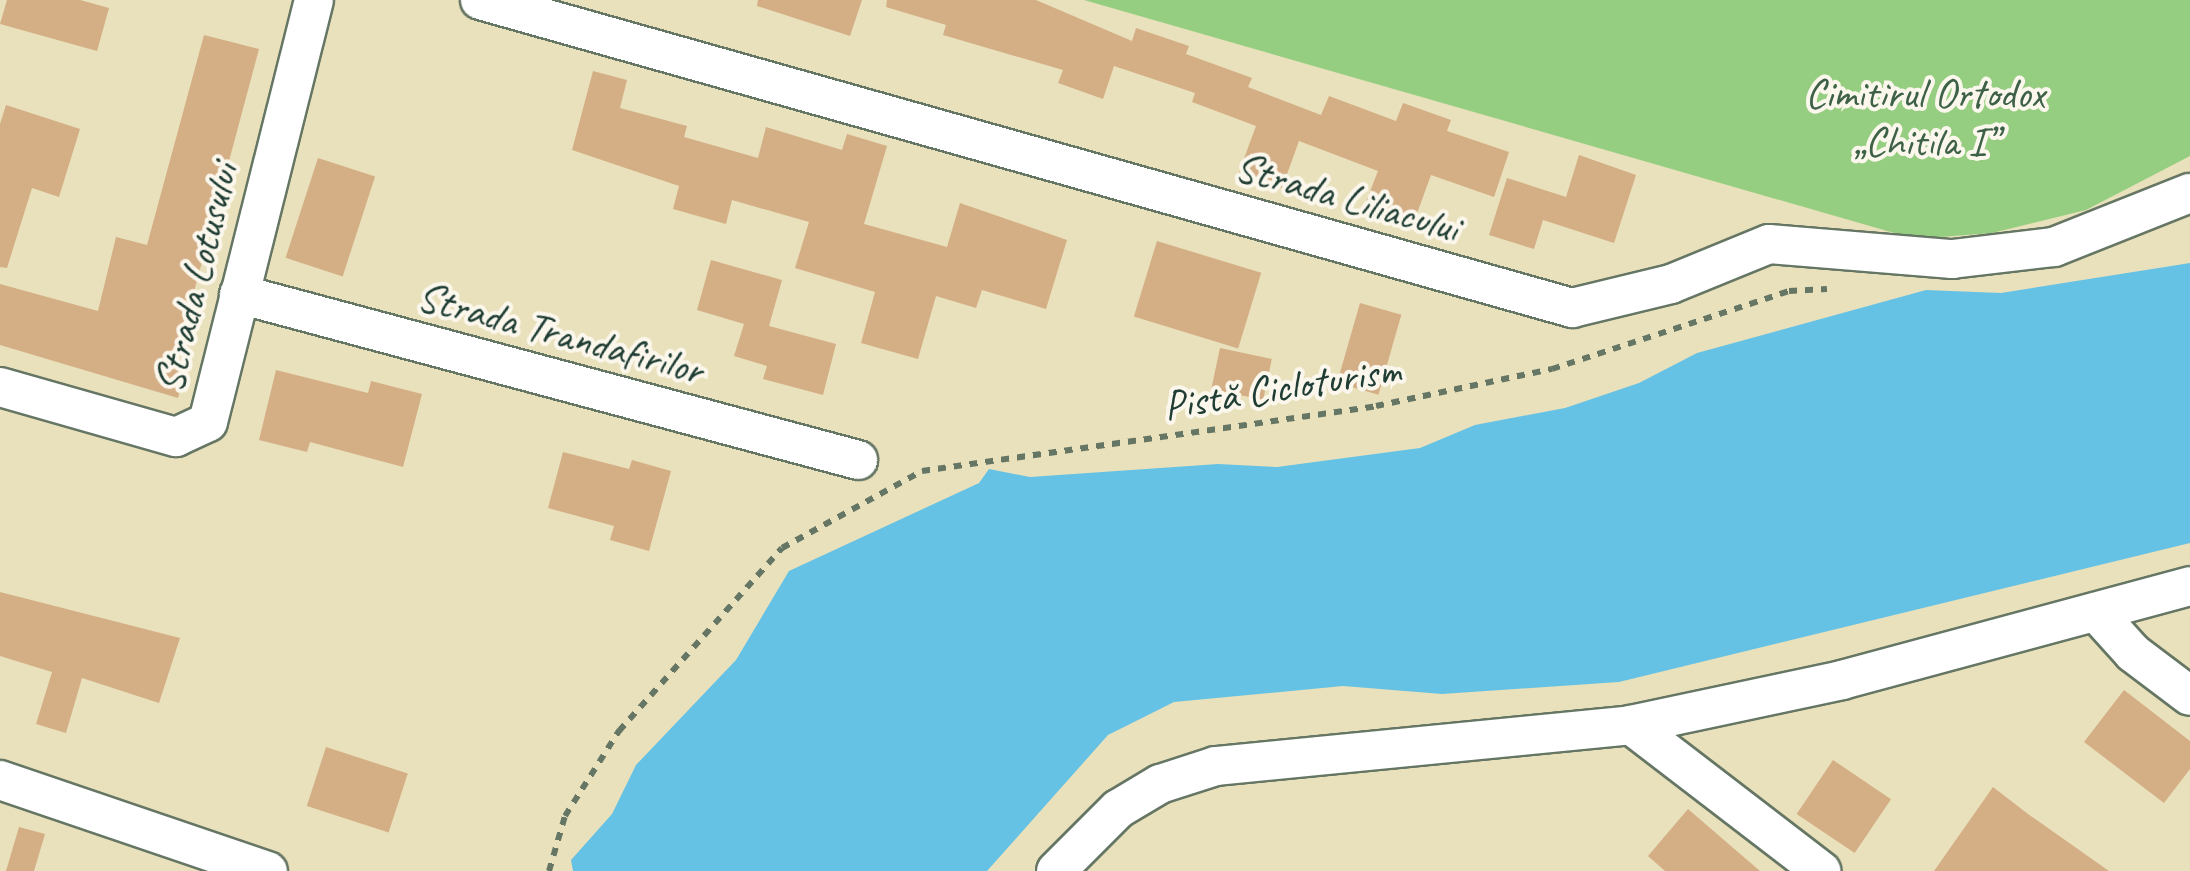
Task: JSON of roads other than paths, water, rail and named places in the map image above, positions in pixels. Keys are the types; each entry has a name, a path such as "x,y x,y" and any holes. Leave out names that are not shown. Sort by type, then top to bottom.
{"street":[{"name":"Strada Lotusului","path":"0,387 189,436 201,431 212,411 314,0"},
{"name":"Strada Liliacului","path":"480,0 1572,308 1656,288 1769,244 1952,260 2054,246 2190,193"},
{"name":"Strada Trandafirilor","path":"239,294 858,460"},
{"path":"1056,871 1118,810 1160,784 1216,766 1631,725 1842,680 2190,586"},
{"path":"2096,612 2132,653 2190,696"},
{"path":"1631,725 1822,871"},
{"path":"0,780 268,871"}],"water":[{"path":"2190,263 2190,543 1619,682 1442,694 1343,686 1174,702 1108,735 987,871 573,871 571,860 612,814 636,765 736,660 789,571 979,483 989,469 1030,477 1218,464 1277,467 1420,448 1475,425 1565,408 1639,383 1697,353 1926,290 2001,293"}],"park label":[{"name":"Cimitirul Ortodox „Chitila I”","path":"1925,118"}]}
